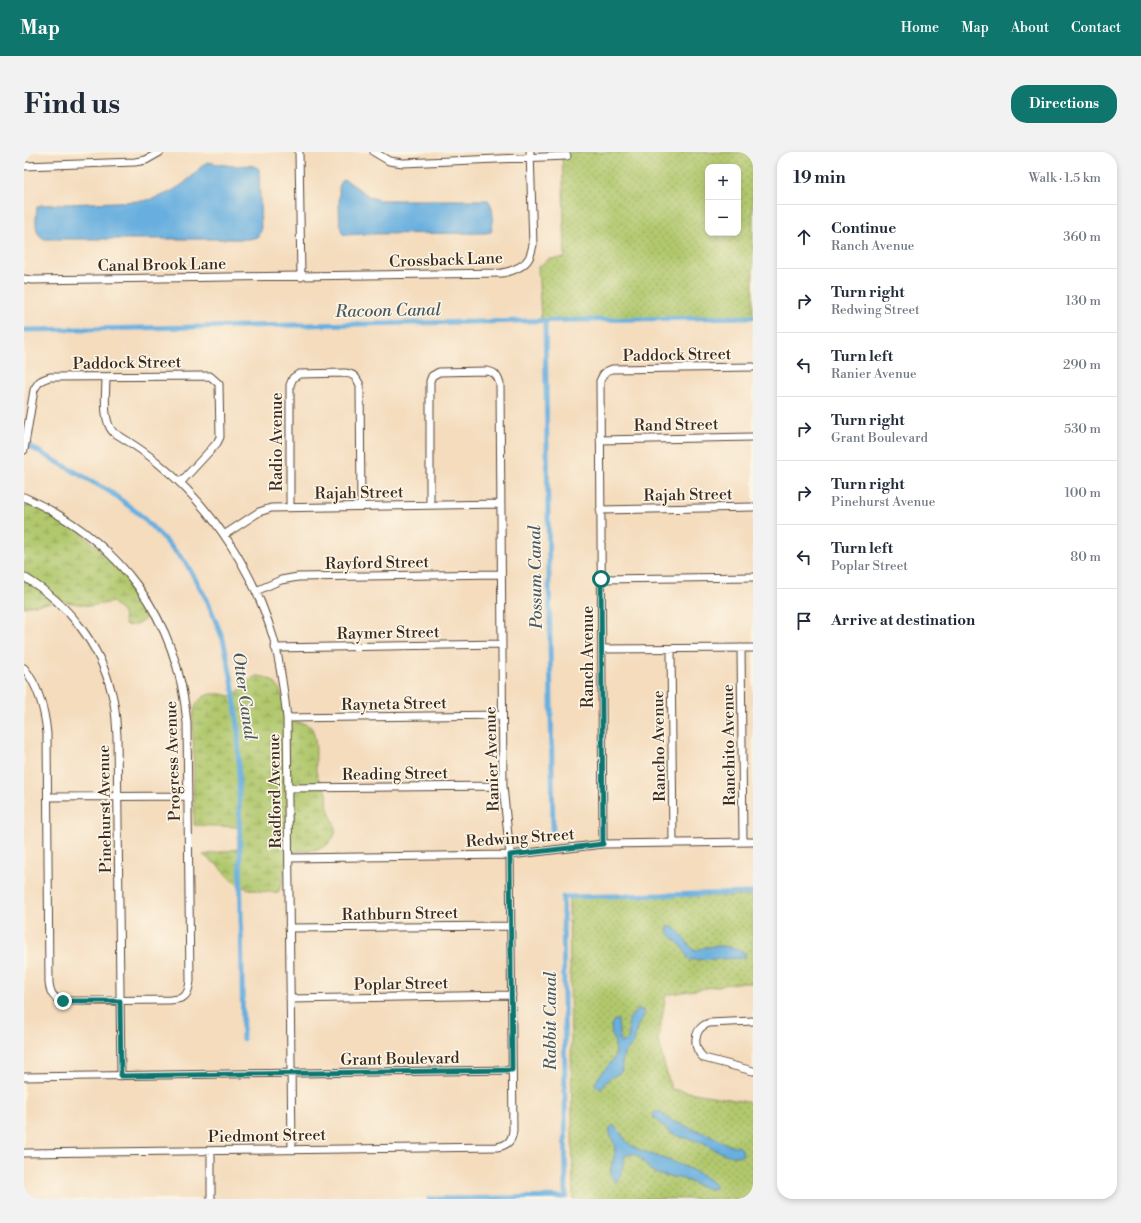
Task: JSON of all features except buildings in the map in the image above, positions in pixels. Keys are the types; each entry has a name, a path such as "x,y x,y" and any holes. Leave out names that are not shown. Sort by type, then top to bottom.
{"street":[{"path":"24,166 135,162 146,160 160,152"},
{"path":"299,152 301,277"},
{"path":"374,152 389,161 403,163 530,155 567,156"},
{"name":"Crossback Lane","path":"301,277 494,274 512,272 529,258 533,245 530,155"},
{"name":"Canal Brook Lane","path":"24,279 301,277"},
{"name":"Paddock Street","path":"602,374 612,369 753,367"},
{"name":"Ranier Avenue","path":"430,505 430,386 432,376 439,372 492,372 497,375 500,384 503,786 510,855 512,996 513,1130 510,1142"},
{"name":"Radio Avenue","path":"290,507 290,385 293,378 299,374 318,373 351,374 356,377 360,385 361,506"},
{"name":"Ranch Avenue","path":"602,374 600,387 600,510 603,844"},
{"name":"Paddock Street","path":"24,450 34,390 38,382 42,379 50,377 210,376 219,384 220,437 217,443 180,483"},
{"name":"Radford Avenue","path":"106,377 107,420 109,427 113,432 157,462 180,483 204,509 224,535 242,564 256,591 276,648 284,689 287,718 292,1149"},
{"name":"Rand Street","path":"600,440 753,437"},
{"name":"Progress Avenue","path":"24,497 72,523 104,548 144,594 156,615 174,656 183,691 187,725 189,989 186,995 181,999 120,1001"},
{"name":"Rajah Street","path":"224,535 265,509 290,507 501,504"},
{"name":"Rajah Street","path":"600,510 753,507"},
{"name":"Rayford Street","path":"256,591 281,580 298,577 501,574"},
{"name":"Pinehurst Avenue","path":"24,577 46,591 71,615 89,639 104,669 112,694 116,718 121,1076"},
{"path":"601,579 753,577"},
{"name":"Raymer Street","path":"276,648 502,644"},
{"name":"Ranchito Avenue","path":"741,648 743,842"},
{"path":"602,649 753,648"},
{"name":"Rancho Avenue","path":"671,649 673,843"},
{"path":"24,668 37,691 46,721 50,989 52,995 57,1000 120,1001"},
{"name":"Rayneta Street","path":"287,718 502,715"},
{"name":"Reading Street","path":"288,788 503,786"},
{"path":"48,797 187,796"},
{"name":"Redwing Street","path":"289,858 510,855 603,844 753,842"},
{"name":"Rathburn Street","path":"289,928 511,926"},
{"name":"Poplar Street","path":"290,999 512,996"},
{"path":"753,1021 710,1023 703,1025 696,1035 696,1041 699,1054 704,1058 753,1071"},
{"name":"Grant Boulevard","path":"24,1077 512,1070"},
{"name":"Piedmont Street","path":"24,1153 497,1147 503,1146 510,1142"},
{"path":"211,1151 211,1199"}],"green space":[{"path":"562,152 753,152 753,317 541,319 538,267 549,259 565,258"},
{"path":"24,506 36,506 60,514 123,570 149,614 147,617 136,625 125,625 123,613 112,602 91,606 59,601 24,607"},
{"path":"256,676 271,680 276,685 283,698 290,720 306,724 312,728 316,745 316,771 327,793 328,808 335,826 332,840 324,847 297,852 288,857 281,887 278,892 255,890 239,885 231,880 216,864 203,855 238,849 238,827 194,825 194,710 197,704 205,696 210,694 223,694 230,696"},
{"path":"569,896 753,896 753,983 736,983 666,995 658,1041 671,1089 753,1103 753,1199 573,1199"}],"water":[{"path":"208,162 234,166 250,165 259,169 261,231 257,237 250,239 45,239 41,237 37,230 37,207 41,205 149,200 162,196 180,186"},
{"path":"343,180 346,180 370,197 379,200 488,200 493,216 491,232 344,235 340,226 339,213 339,188"},
{"path":"668,926 675,928 695,951 701,948 721,946 733,948 745,953 745,958 689,960 683,948 668,933"},
{"path":"638,1009 643,1010 644,1016 637,1027 634,1044 626,1051 623,1057 621,1072 609,1079 601,1088 596,1087 595,1085 599,1076 614,1058 615,1045 611,1028 614,1020 618,1020 620,1041 627,1041 630,1018"},
{"path":"655,1112 660,1112 672,1121 712,1136 726,1144 740,1147 743,1155 731,1156 697,1141 676,1135 665,1129 654,1118 653,1115"},
{"path":"613,1125 630,1145 690,1169 710,1181 716,1187 714,1189 705,1188 679,1178 655,1173 634,1154 625,1156 620,1179 615,1182 612,1178 611,1169 615,1148 609,1129"}],"waterway":[{"name":"Racoon Canal","path":"24,330 753,317"},
{"name":"Possum Canal","path":"545,321 553,832"},
{"name":"Otter Canal","path":"29,446 109,491 138,513 186,563 207,600 223,639 232,681 238,726 243,1039"},
{"name":"Rabbit Canal","path":"429,1199 566,1197 563,897 753,893"}],"route":[{"path":"63,1001 120,1001 121,1076 512,1070 512,895 510,855 603,844 601,579"}]}
